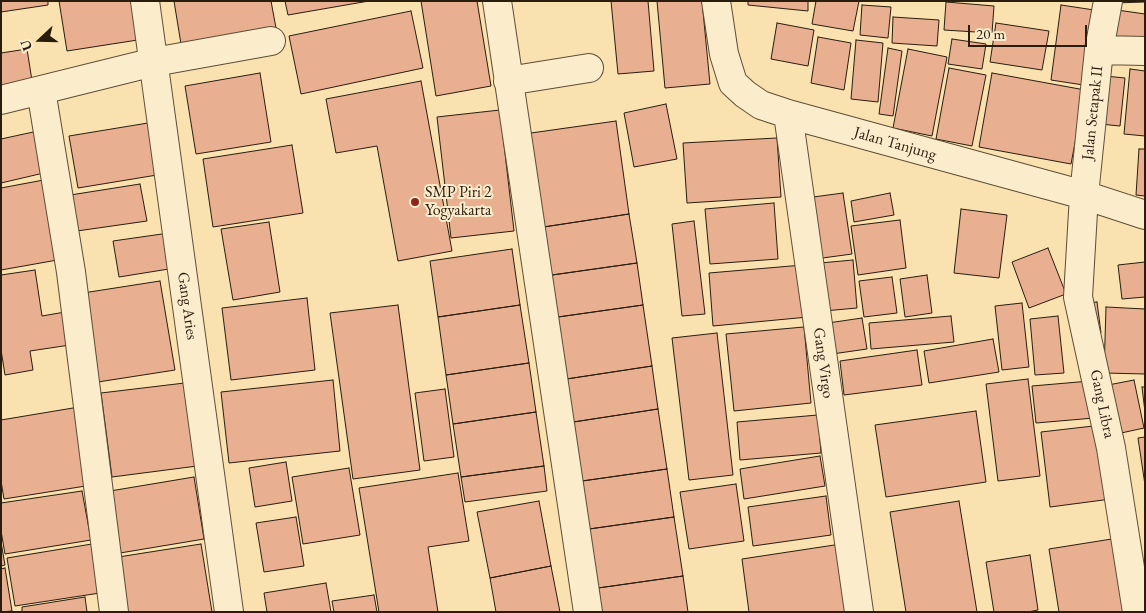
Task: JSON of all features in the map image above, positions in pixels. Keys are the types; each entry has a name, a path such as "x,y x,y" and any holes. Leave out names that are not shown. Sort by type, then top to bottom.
{"street":[{"name":"Gang Aries","path":"144,1 229,612"},
{"path":"497,1 588,612"},
{"name":"Jalan Tanjung","path":"716,1 724,54 733,83 744,94 761,105 1084,195 1145,216"},
{"name":"Jalan Setapak II","path":"1084,195 1100,50 1108,1"},
{"path":"1,100 154,62 271,41"},
{"path":"1100,50 1145,51"},
{"path":"508,80 588,68"},
{"path":"40,90 71,272 114,612"},
{"name":"Gang Virgo","path":"788,114 859,612"},
{"name":"Gang Libra","path":"1084,195 1078,297 1111,448 1137,612"}],"building":[{"path":"1,1 48,1 48,5 1,12"},
{"path":"59,1 138,1 144,39 67,51"},
{"path":"174,1 271,1 276,28 181,44"},
{"path":"285,1 369,1 288,15"},
{"path":"421,1 477,1 491,86 436,96"},
{"path":"611,1 648,1 654,71 618,74"},
{"path":"657,1 702,1 710,84 665,88"},
{"path":"748,1 808,1 808,11 748,5"},
{"path":"816,1 859,1 853,31 812,24"},
{"path":"1114,1 1145,1 1145,2 1114,3"},
{"path":"946,2 994,6 992,33 944,30"},
{"path":"862,5 891,7 888,38 860,35"},
{"path":"1061,5 1101,11 1090,86 1051,80"},
{"path":"1110,9 1145,14 1145,43 1106,36"},
{"path":"411,11 423,68 301,94 289,36"},
{"path":"893,17 939,20 937,46 892,43"},
{"path":"777,23 814,30 808,66 771,59"},
{"path":"996,23 1049,31 1042,70 990,62"},
{"path":"818,37 851,43 844,90 811,83"},
{"path":"952,39 986,44 982,69 948,64"},
{"path":"856,40 883,43 878,102 851,99"},
{"path":"888,48 902,51 893,116 879,114"},
{"path":"27,49 33,87 1,92 1,53"},
{"path":"908,49 947,57 932,136 893,128"},
{"path":"949,68 986,75 972,146 936,139"},
{"path":"1130,69 1145,71 1145,136 1124,134"},
{"path":"260,73 271,142 196,154 185,86"},
{"path":"992,73 1085,90 1071,164 979,147"},
{"path":"1105,76 1125,78 1120,126 1100,124"},
{"name":"SMP Piri 2 Yogyakarta","path":"421,81 452,251 398,261 377,146 336,153 326,99"},
{"path":"666,104 677,159 634,167 624,113"},
{"path":"500,110 514,231 451,238 437,117"},
{"path":"616,121 629,214 537,228 524,134"},
{"path":"148,123 157,175 78,188 69,136"},
{"path":"38,131 48,172 1,183 1,139"},
{"path":"777,138 781,197 687,203 683,143"},
{"path":"292,145 303,213 213,227 203,159"},
{"path":"1139,149 1145,149 1145,196 1136,195"},
{"path":"49,179 63,259 1,270 1,188"},
{"path":"140,184 147,221 70,232 64,196"},
{"path":"843,193 852,254 815,259 806,198"},
{"path":"890,193 894,215 854,222 851,201"},
{"path":"774,203 778,259 710,264 705,209"},
{"path":"961,209 1007,215 999,278 954,273"},
{"path":"629,214 637,263 545,276 537,228"},
{"path":"900,220 906,268 858,275 851,226"},
{"path":"694,221 705,314 682,316 672,224"},
{"path":"269,222 280,292 233,300 221,229"},
{"path":"169,233 175,268 119,277 113,241"},
{"path":"1048,248 1066,294 1029,308 1012,262"},
{"path":"512,249 520,305 438,317 430,261"},
{"path":"853,260 857,308 824,311 820,263"},
{"path":"1145,262 1145,297 1122,299 1118,265"},
{"path":"637,263 643,305 551,318 545,276"},
{"path":"803,265 808,317 713,326 709,273"},
{"path":"35,270 42,316 65,312 70,345 30,351 33,370 5,375 1,350 1,275"},
{"path":"927,275 932,313 905,317 900,279"},
{"path":"892,277 897,313 864,317 859,281"},
{"path":"160,281 175,370 98,382 83,293"},
{"path":"307,298 315,370 231,380 222,308"},
{"path":"1097,302 1101,333 1090,334 1086,303"},
{"path":"1022,303 1029,367 1002,370 995,306"},
{"path":"398,305 420,470 353,479 330,313"},
{"path":"520,305 529,363 446,375 438,317"},
{"path":"643,305 652,366 560,380 551,318"},
{"path":"1106,307 1145,309 1145,374 1104,373"},
{"path":"951,316 954,342 871,349 869,323"},
{"path":"1058,316 1064,373 1035,375 1030,319"},
{"path":"862,318 867,349 832,354 828,323"},
{"path":"804,327 811,403 734,411 726,334"},
{"path":"717,333 733,475 689,480 672,338"},
{"path":"993,339 999,372 929,383 924,351"},
{"path":"917,350 922,385 844,395 840,361"},
{"path":"529,363 536,412 453,424 446,375"},
{"path":"652,366 658,409 567,423 560,380"},
{"path":"1028,379 1040,476 998,481 986,384"},
{"path":"333,380 340,451 229,463 221,392"},
{"path":"1134,380 1144,428 1112,435 1103,386"},
{"path":"1090,381 1094,418 1036,423 1032,386"},
{"path":"193,382 205,465 112,477 101,393"},
{"path":"1142,387 1145,387 1145,412"},
{"path":"445,389 454,457 424,461 415,393"},
{"path":"79,407 92,485 4,499 1,481 1,420"},
{"path":"658,409 667,469 575,482 567,423"},
{"path":"976,411 986,482 886,497 875,425"},
{"path":"536,412 544,466 461,477 453,424"},
{"path":"818,415 821,453 740,460 737,422"},
{"path":"1102,425 1111,499 1050,507 1041,432"},
{"path":"1145,437 1145,485 1138,438"},
{"path":"820,456 825,486 744,499 740,469"},
{"path":"286,462 292,501 255,507 249,468"},
{"path":"544,466 547,491 465,502 461,477"},
{"path":"349,468 360,535 303,544 292,477"},
{"path":"667,469 674,517 582,530 575,482"},
{"path":"458,473 469,541 428,547 438,612 379,612 359,488"},
{"path":"194,477 204,539 120,553 110,491"},
{"path":"736,484 744,541 689,549 680,492"},
{"path":"82,491 91,540 5,554 1,531 1,503"},
{"path":"826,496 831,535 753,546 748,507"},
{"path":"539,501 551,566 490,578 477,512"},
{"path":"959,501 977,612 906,612 890,512"},
{"path":"296,517 304,566 264,572 256,523"},
{"path":"674,517 683,576 591,589 582,530"},
{"path":"1118,538 1124,612 1059,612 1049,549"},
{"path":"1,542 5,565 1,566"},
{"path":"92,544 100,593 15,606 7,558"},
{"path":"201,544 212,612 121,612 112,558"},
{"path":"841,544 851,612 749,612 742,559"},
{"path":"1030,555 1038,610 1028,612 994,612 986,562"},
{"path":"551,566 560,612 496,612 490,578"},
{"path":"5,568 12,611 1,612 1,569"},
{"path":"683,576 688,612 594,612 591,589"},
{"path":"326,583 331,612 267,612 264,593"},
{"path":"374,595 377,612 334,612 332,601"},
{"path":"85,597 87,612 22,612 22,607"}],"place":[{"name":"SMP Piri 2 Yogyakarta","path":"415,202"}]}
